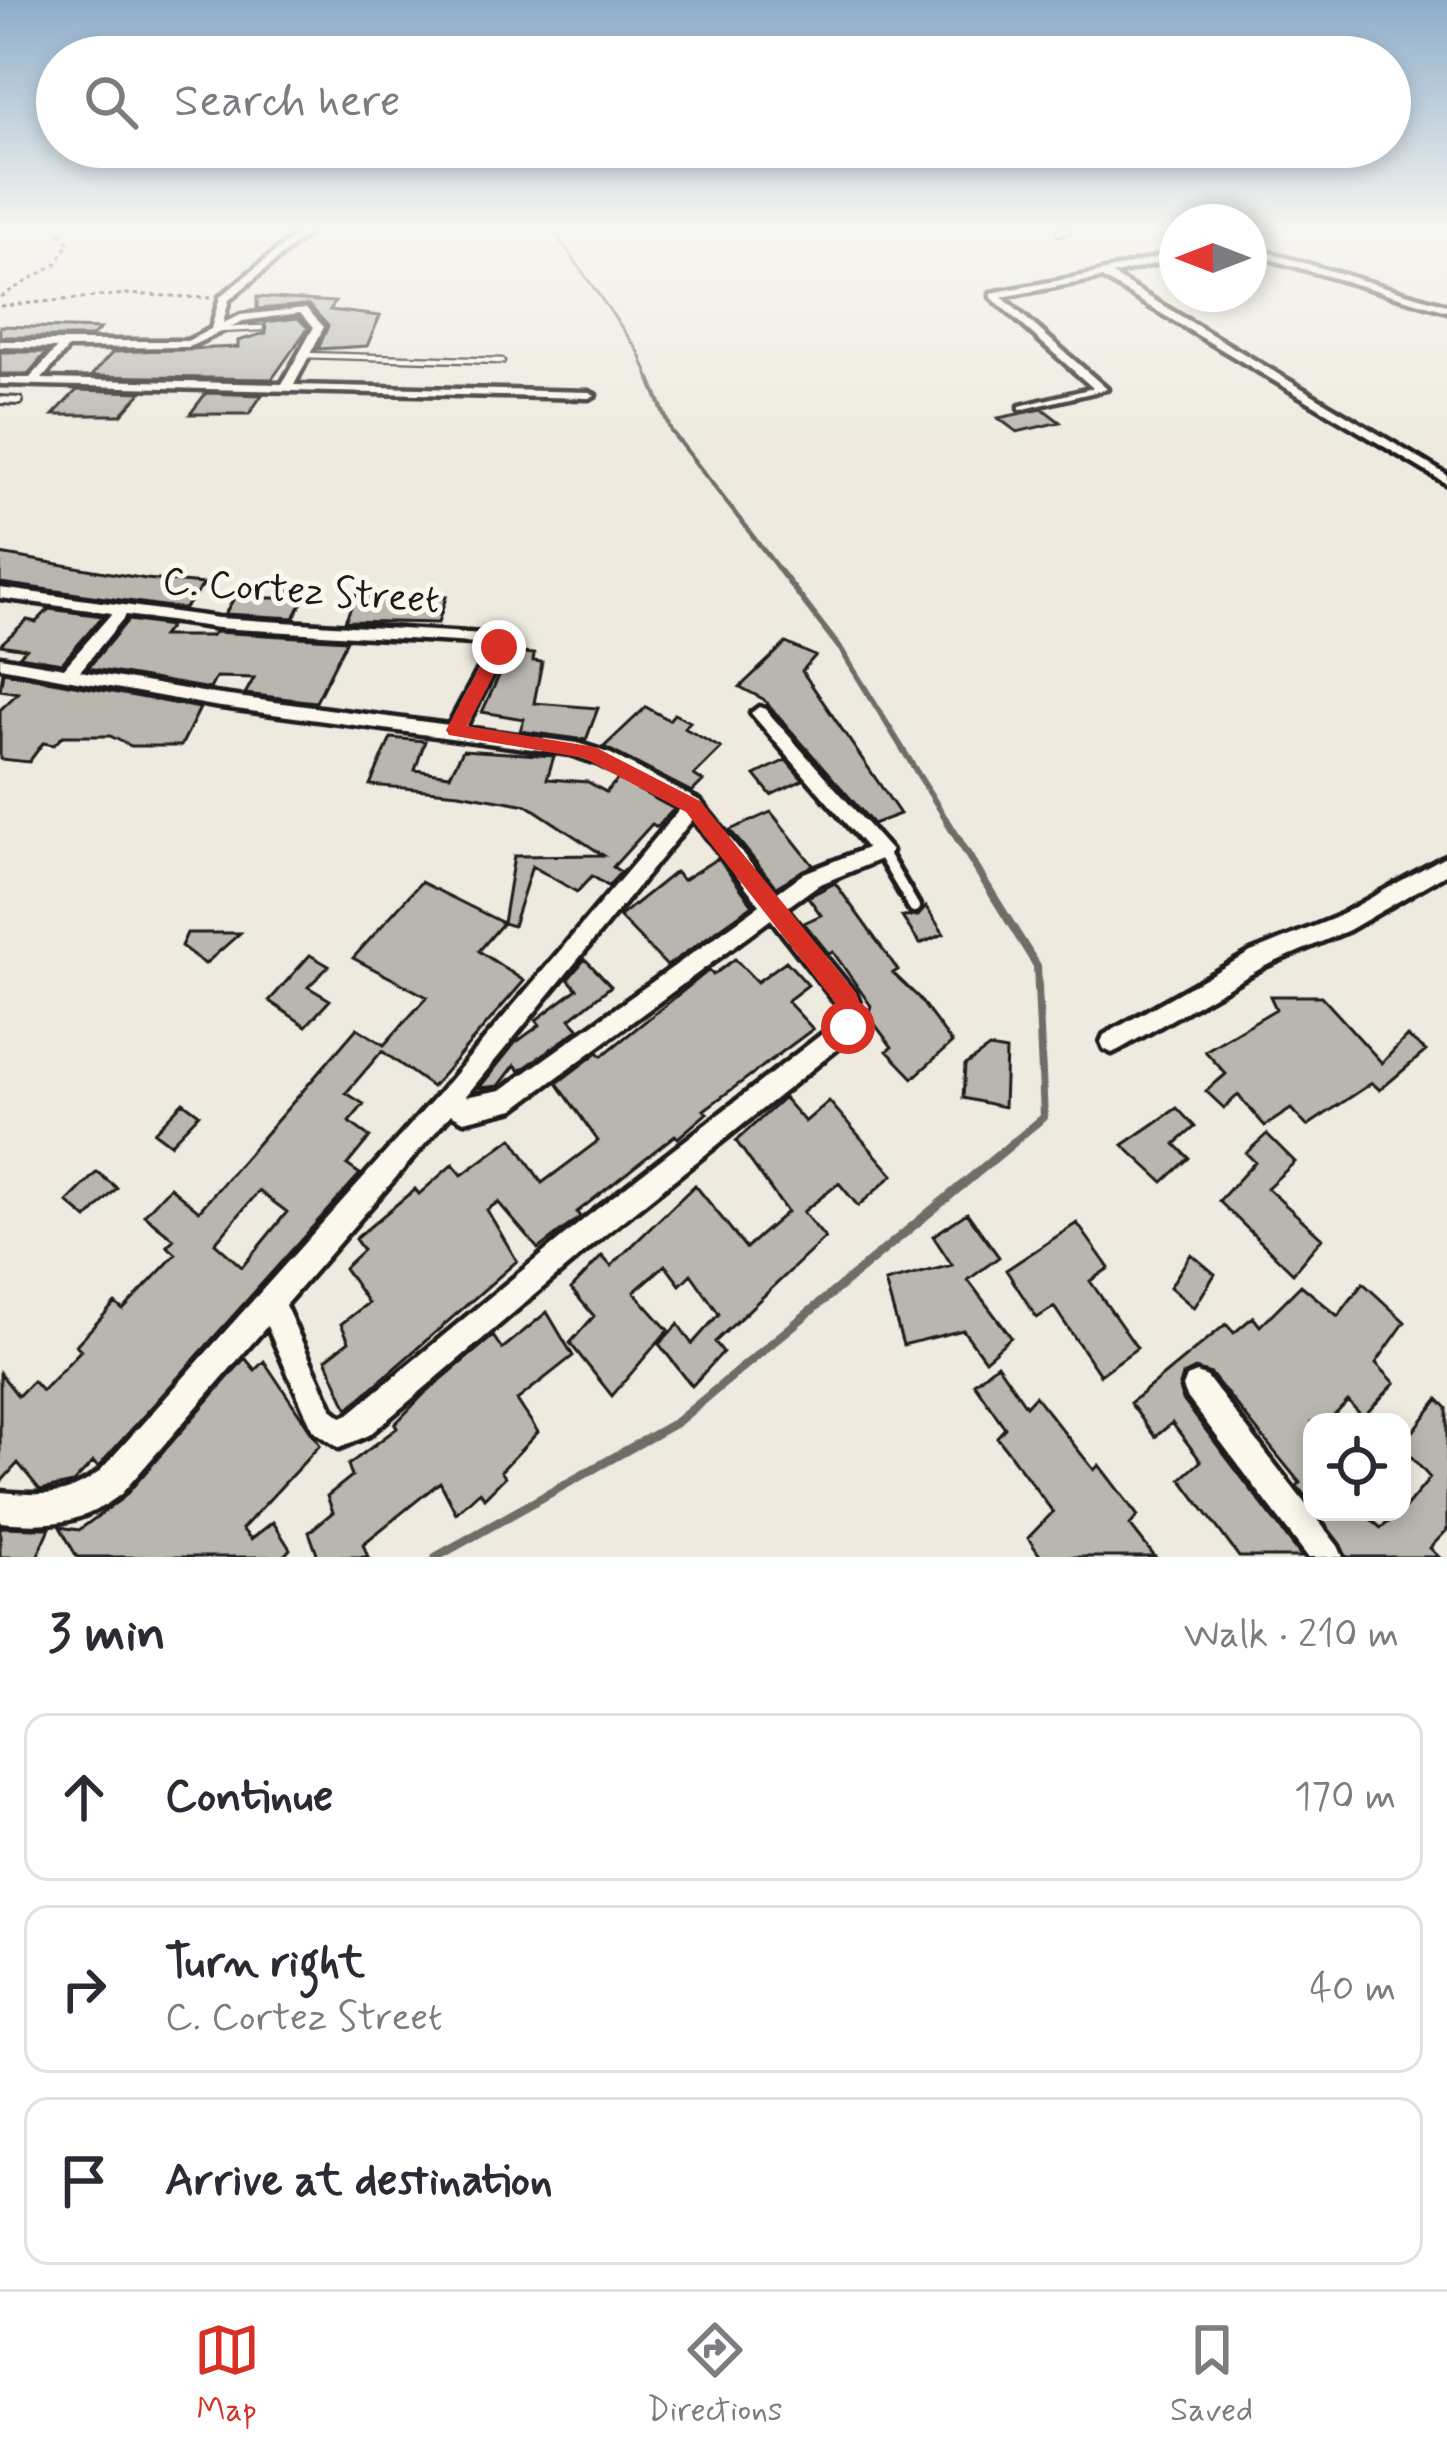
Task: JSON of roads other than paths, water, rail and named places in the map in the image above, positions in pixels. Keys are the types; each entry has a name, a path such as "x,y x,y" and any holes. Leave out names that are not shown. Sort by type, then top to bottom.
{"street":[{"path":"216,331 223,303"},
{"path":"1003,303 1101,389 1024,408"},
{"path":"1151,303 1447,480"},
{"path":"0,344 189,344 242,318 302,310 319,327 286,388"},
{"path":"32,383 65,345"},
{"path":"0,381 589,395"},
{"name":"C. Cortez Street","path":"0,593 247,625 494,639 499,647 455,730"},
{"path":"69,673 121,612"},
{"path":"0,662 214,700 588,752 693,806 847,1000 853,1016 848,1027 597,1225 359,1425 339,1433 323,1420 271,1305"},
{"path":"448,1100 464,1109 506,1101 770,906 826,869 881,851 758,713"},
{"path":"0,1507 56,1511 88,1502 271,1305 693,806"},
{"path":"1112,1042 1258,958 1342,924 1447,863"},
{"path":"1196,1387 1328,1557"}],"lane":[{"path":"216,331 261,328"},
{"path":"304,355 502,361"},
{"path":"0,400 19,401"},
{"path":"881,851 914,907"}],"waterway":[{"path":"604,303 639,352 651,382"},
{"path":"650,379 671,431 783,575"},
{"path":"781,572 842,651 949,824"},
{"path":"947,821 1037,966 1044,1117 1010,1145"},
{"path":"436,1557 677,1422 1014,1142"}]}
